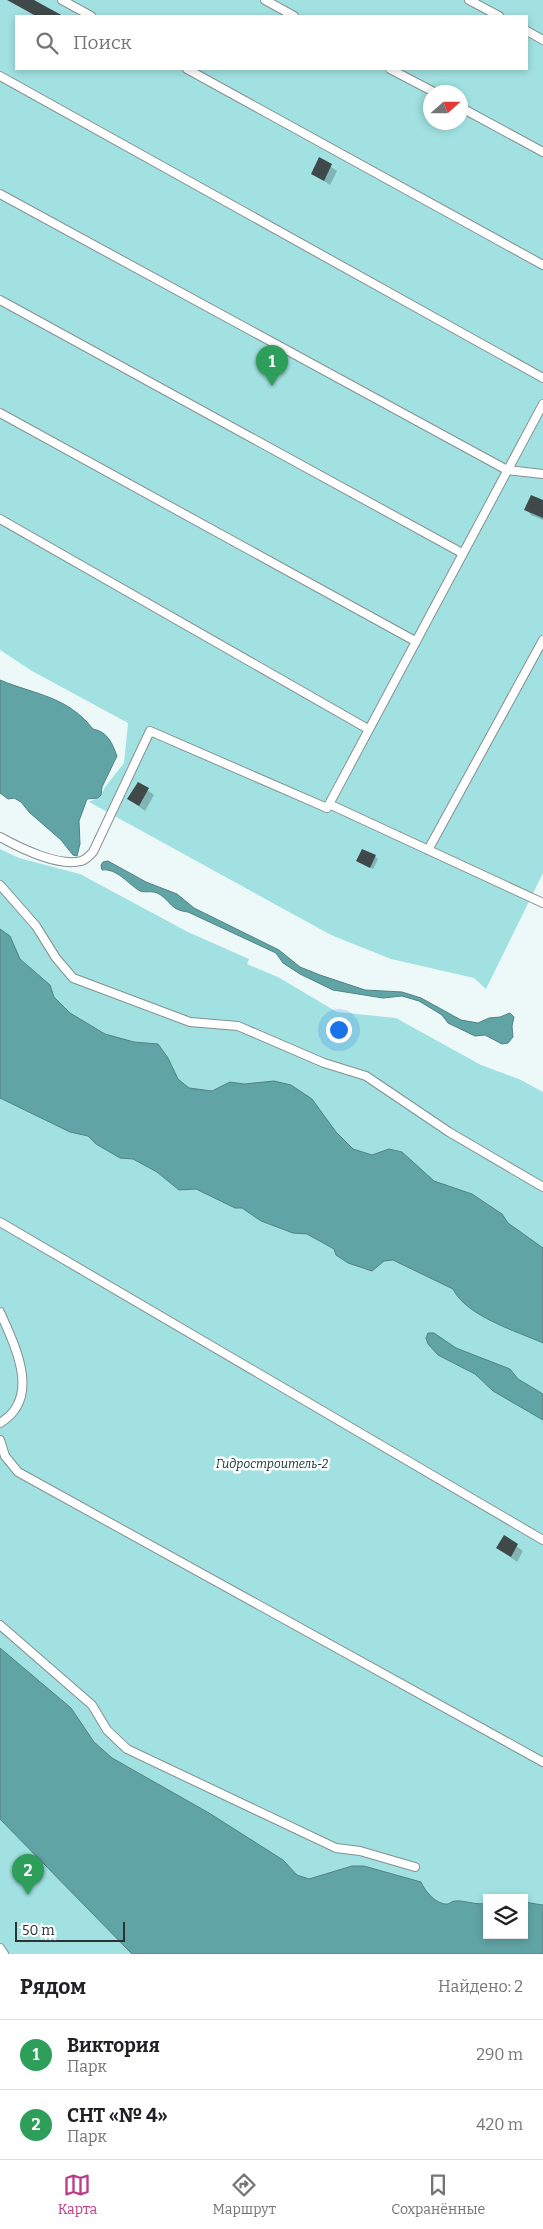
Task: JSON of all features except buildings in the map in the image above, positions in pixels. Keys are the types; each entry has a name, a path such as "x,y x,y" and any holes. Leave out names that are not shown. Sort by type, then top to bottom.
{"lane":[{"path":"62,0 89,15"},
{"path":"265,0 292,15"},
{"path":"469,0 497,15"},
{"path":"528,32 543,40"},
{"path":"189,70 543,265"},
{"path":"392,70 423,86"},
{"path":"0,76 543,378"},
{"path":"468,111 543,152"},
{"path":"0,194 507,470 543,474"},
{"path":"0,300 462,553"},
{"path":"0,837 20,848 68,863 84,860 94,852 150,731 327,808 543,404"},
{"path":"0,413 415,641"},
{"path":"0,519 368,729"},
{"path":"428,850 543,640"},
{"path":"329,804 543,903"},
{"path":"0,885 36,926 56,958 73,978 190,1022 238,1026 324,1062 366,1076 448,1132 543,1188"},
{"path":"0,1222 543,1540"},
{"path":"0,1312 18,1353 23,1381 20,1404 7,1419 0,1423"},
{"path":"0,1440 5,1456 18,1472 543,1762"},
{"path":"0,1625 92,1705 107,1730 127,1749 336,1848 360,1851 415,1867"},
{"path":"0,1948 4,1954"}],"green space":[{"path":"0,0 543,0 543,873 486,989 474,978 391,959 331,935 89,802 100,796 124,763 128,723 32,671 0,650"},
{"name":"Гидростроитель-2","path":"0,849 19,858 80,874 188,932 249,959 247,964 278,977 337,1012 396,1018 481,1065 519,1079 543,1092 543,1954 0,1954"}],"shaded area":[{"path":"0,680 50,698 73,710 93,729 106,735 117,756 102,787 101,795 98,798 87,799 79,821 80,844 77,856 73,855 61,840 29,812 21,802 14,798 8,799 0,793"},
{"path":"108,861 146,882 177,894 194,908 279,950 300,967 320,975 365,990 402,992 421,998 461,1020 478,1023 510,1013 514,1017 512,1026 513,1037 508,1043 502,1044 485,1035 475,1036 448,1023 442,1015 419,1001 402,996 383,998 333,990 300,974 283,963 276,953 178,909 157,893 140,891 113,871 102,870 101,865 103,862"},
{"path":"0,929 10,936 20,959 50,985 54,997 70,1013 105,1034 134,1042 158,1044 168,1058 178,1079 189,1088 212,1091 230,1082 244,1084 274,1081 291,1085 312,1099 336,1132 353,1149 372,1155 389,1149 402,1152 434,1181 472,1194 502,1214 508,1223 543,1248 543,1343 480,1315 459,1299 453,1289 393,1260 384,1261 372,1271 348,1263 336,1255 334,1249 307,1234 293,1233 261,1221 242,1208 235,1208 196,1189 179,1190 157,1172 133,1159 120,1158 96,1144 88,1136 70,1132 0,1098"},
{"path":"428,1333 434,1333 456,1348 510,1369 518,1379 543,1394 543,1420 493,1391 475,1374 438,1355 428,1344 426,1338"},
{"path":"0,1648 71,1708 94,1742 112,1758 209,1813 283,1860 297,1875 309,1879 352,1866 364,1866 421,1882 435,1900 444,1904 454,1901 483,1904 483,1939 528,1939 528,1903 543,1905 543,1954 132,1954 0,1819"}],"place":[{"name":"Виктория","path":"272,386"},
{"name":"СНТ «№ 4»","path":"28,1895"}]}
